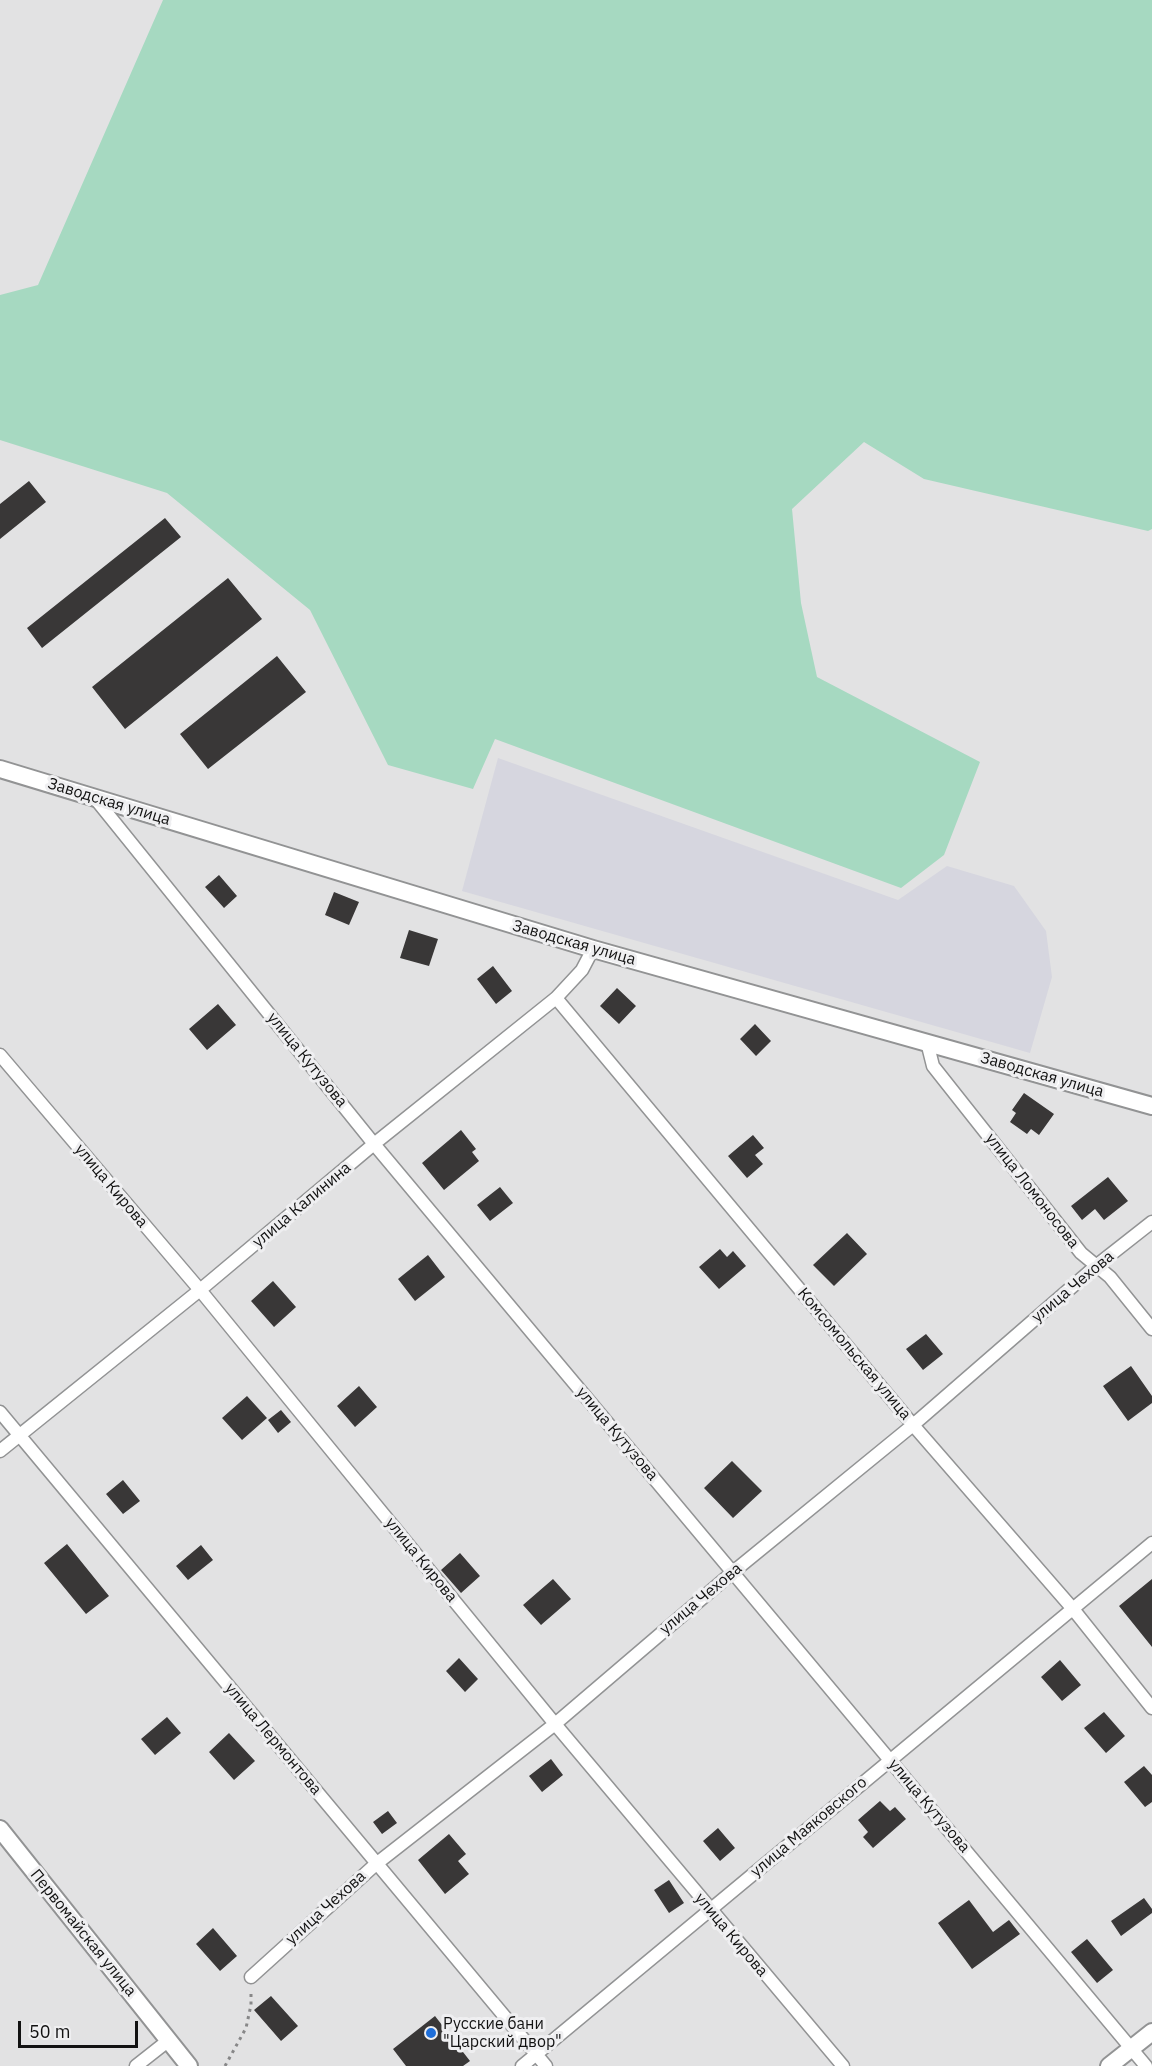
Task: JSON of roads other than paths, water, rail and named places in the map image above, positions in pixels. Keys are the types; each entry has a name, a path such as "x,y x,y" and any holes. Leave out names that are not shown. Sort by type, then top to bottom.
{"street":[{"name":"Заводская улица","path":"0,769 593,949 1152,1106"},
{"name":"улица Кутузова","path":"94,797 374,1144 1146,2066"},
{"name":"улица Калинина","path":"0,1451 556,998 582,970 593,949"},
{"name":"Комсомольская улица","path":"556,998 913,1425 1073,1609 1152,1708"},
{"name":"улица Ломоносова","path":"927,1042 933,1066 1081,1253 1110,1277 1152,1329"},
{"name":"улица Кирова","path":"0,1054 200,1290 555,1724 843,2066"},
{"name":"улица Чехова","path":"250,1977 376,1864 555,1724 733,1572 913,1425 1096,1266 1152,1222"},
{"name":"улица Лермонтова","path":"0,1412 546,2066"},
{"name":"улица Маяковского","path":"522,2066 1152,1543"},
{"name":"Первомайская улица","path":"0,1829 189,2066"},
{"path":"1109,2066 1152,2032"},
{"path":"136,2066 169,2040"}],"place":[{"name":"Русские бани \"Царский двор\"","path":"431,2033"}]}
